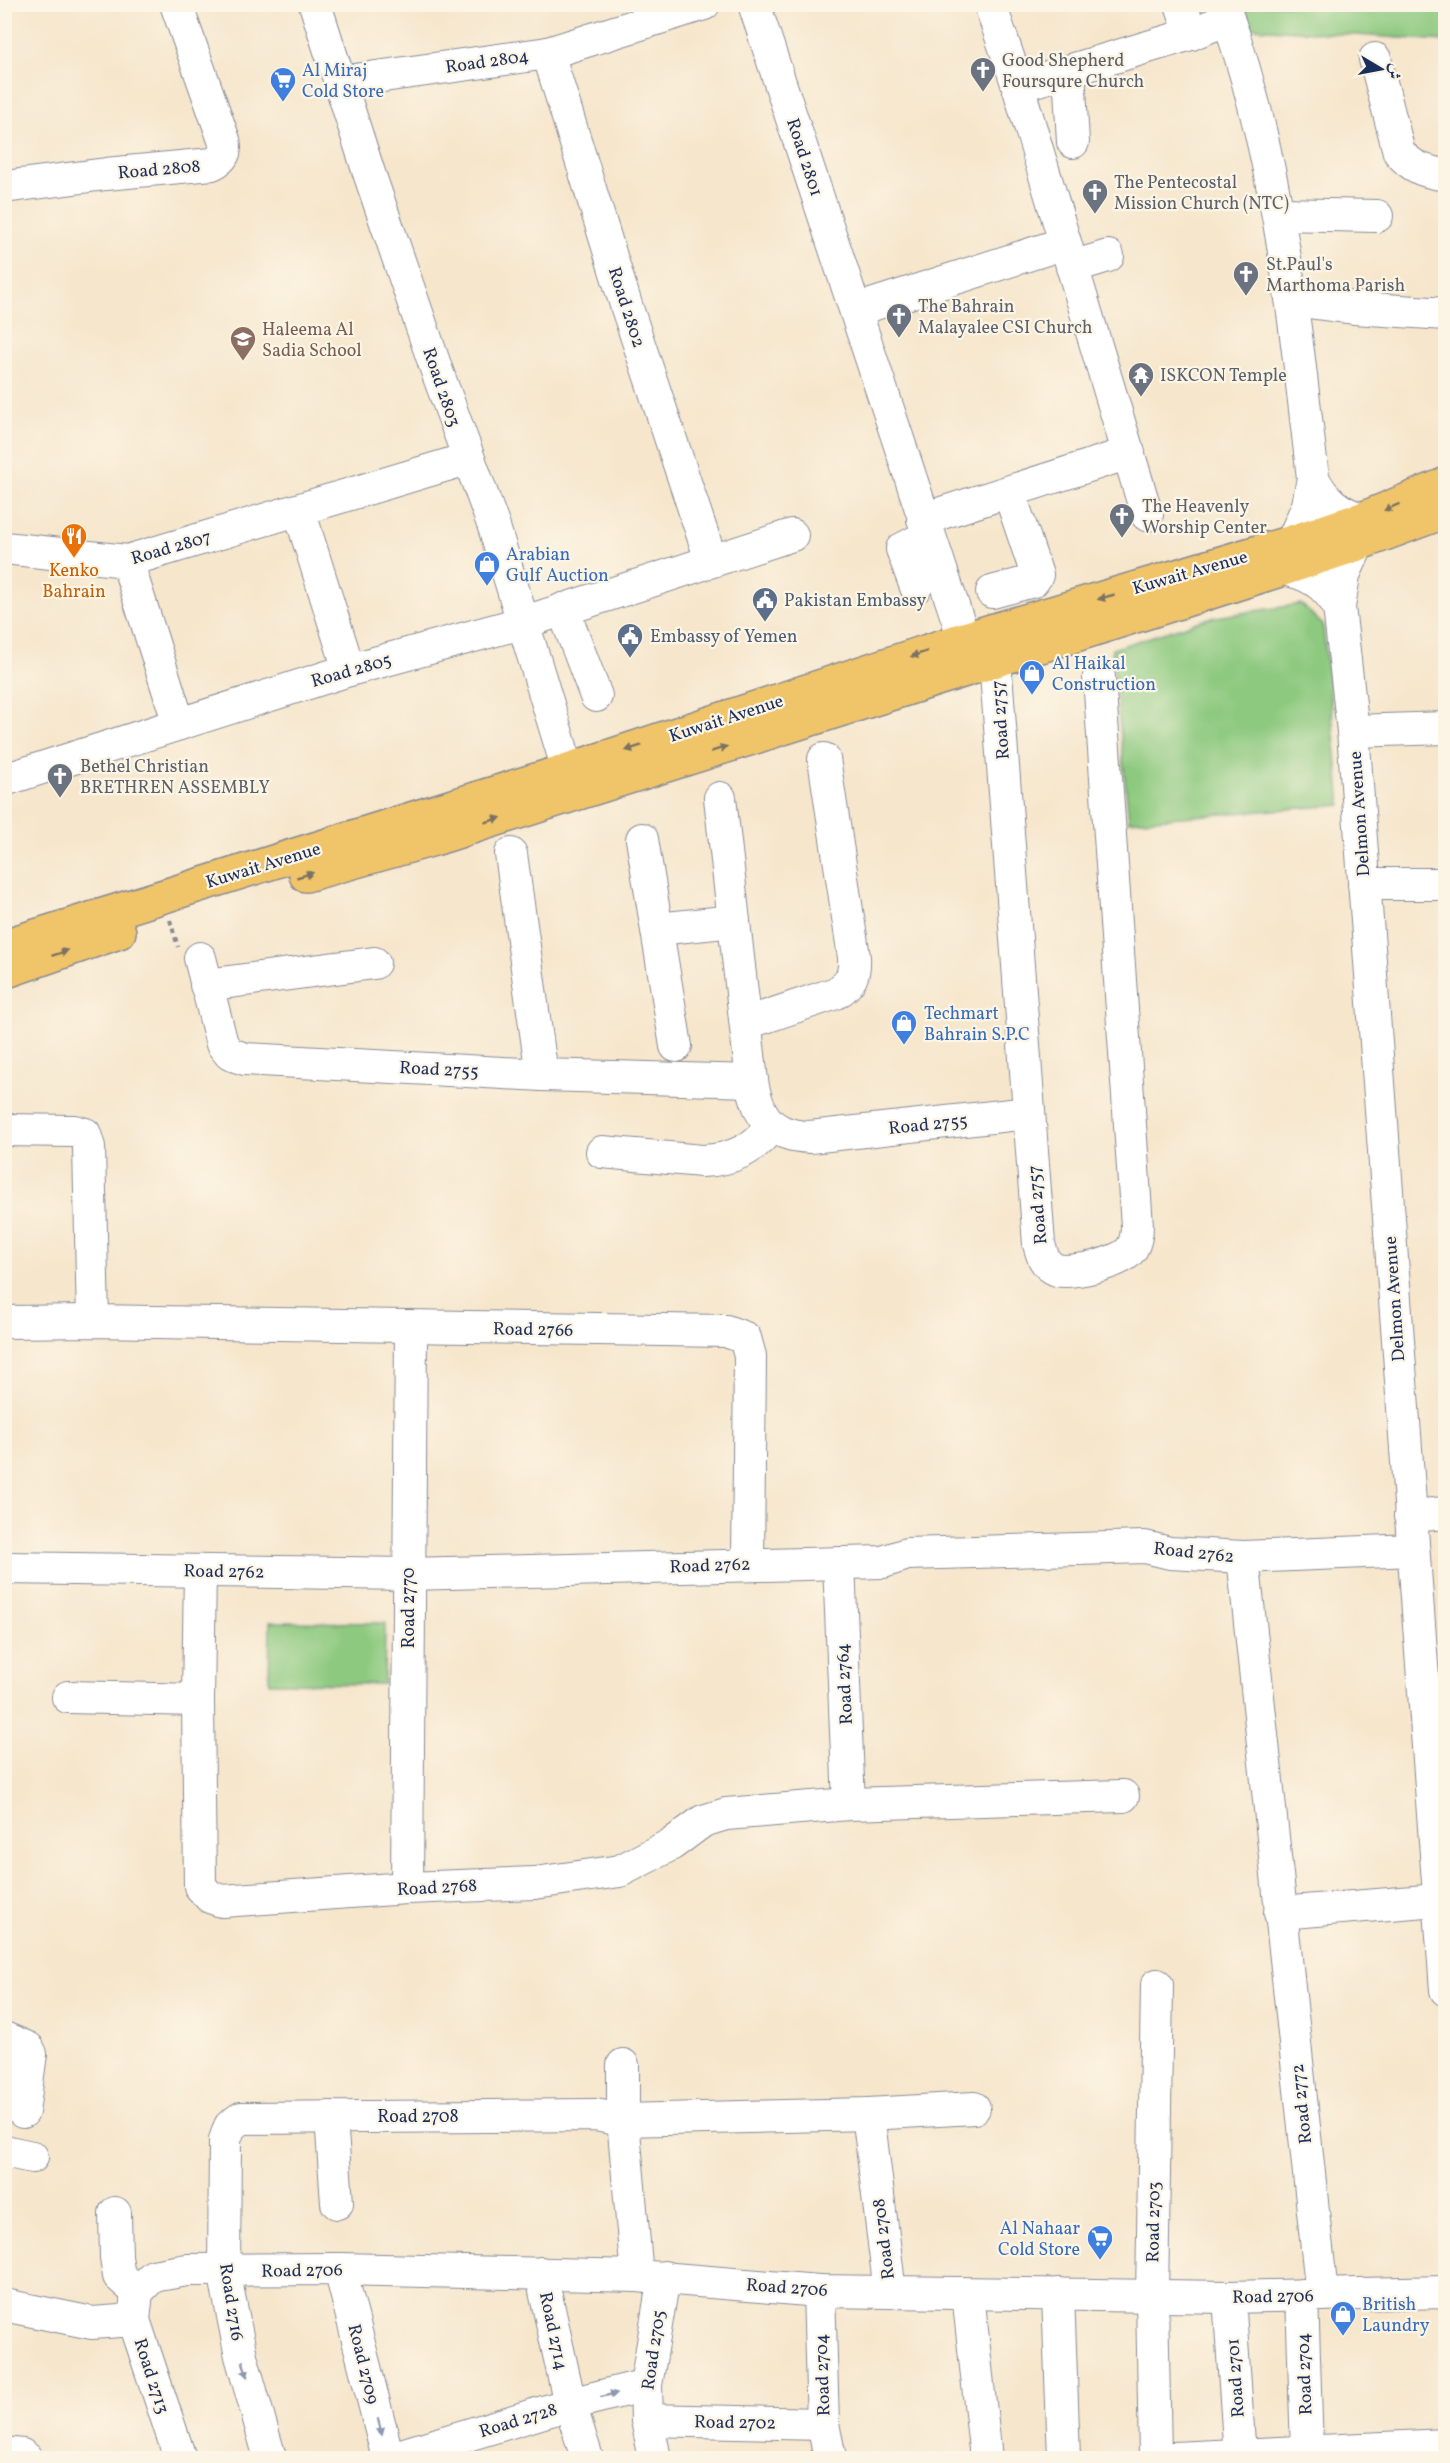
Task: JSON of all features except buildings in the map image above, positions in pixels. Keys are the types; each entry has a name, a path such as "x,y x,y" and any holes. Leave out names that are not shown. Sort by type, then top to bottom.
{"main road":[{"name":"Kuwait Avenue","path":"1360,532 1446,484"},
{"name":"Kuwait Avenue","path":"4,972 160,916 434,838 995,660 1288,555 1360,532 1446,511"},
{"name":"Kuwait Avenue","path":"4,946 568,770 964,639 1288,555"}],"street":[{"name":"Road 2808","path":"4,187 105,174 212,164 219,161 226,148 224,140 176,4"},
{"name":"Road 2803","path":"315,4 368,170 468,459 494,527 525,622 568,770"},
{"name":"Road 2804","path":"340,82 548,53 628,16 704,4"},
{"name":"Road 2801","path":"754,4 964,639"},
{"path":"990,4 1018,86 1147,515"},
{"path":"1181,4 1191,34"},
{"path":"1018,86 1191,34 1226,12 1264,143 1279,214 1292,300 1313,478 1308,505 1288,555"},
{"name":"Road 2802","path":"548,53 626,305 711,560"},
{"path":"1374,59 1399,153 1418,169 1446,175"},
{"path":"1069,71 1073,142"},
{"path":"1279,214 1377,216"},
{"path":"856,310 1068,255 1108,256"},
{"path":"1292,300 1354,308 1446,314"},
{"path":"916,587 902,549 926,527 1009,492 1129,453"},
{"name":"Road 2807","path":"4,548 127,561 468,459"},
{"path":"1313,478 1319,490 1332,505 1349,515 1360,532"},
{"path":"992,592 1033,581 1037,575 1009,492"},
{"path":"299,510 349,670"},
{"name":"Delmon Avenue","path":"1360,532 1344,574 1339,608 1353,731 1413,1550 1434,1661 1438,1900 1443,1933 1446,1990"},
{"path":"525,622 792,535"},
{"name":"Delmon Avenue","path":"1288,555 1301,572 1317,580 1330,592 1339,608"},
{"path":"127,561 179,724"},
{"path":"563,609 596,696"},
{"name":"Road 2805","path":"7,771 179,724 349,670 525,622"},
{"name":"Road 2757","path":"995,660 1039,1244 1042,1256 1048,1264 1057,1269 1067,1270 1114,1262 1124,1257 1132,1249 1137,1226 1099,677"},
{"path":"1353,731 1446,728"},
{"path":"747,1023 836,993 852,979 854,957 824,759"},
{"path":"602,1152 702,1161 718,1160 733,1156 757,1143 771,1125 757,1105 752,1081 720,798"},
{"path":"642,839 676,1046"},
{"path":"511,854 542,1075"},
{"path":"1364,884 1446,884"},
{"path":"657,930 734,921"},
{"name":"Road 2755","path":"374,963 203,971 222,1044 230,1054 245,1059 542,1075 752,1081"},
{"name":"Road 2755","path":"771,1125 796,1137 810,1137 1029,1113"},
{"path":"4,1130 74,1131 85,1134 89,1147 93,1321"},
{"name":"Road 2766","path":"4,1322 93,1321 411,1328 726,1331 745,1338 750,1356 748,1564"},
{"name":"Road 2770","path":"407,1888 411,1328"},
{"path":"1410,1516 1446,1513"},
{"name":"Road 2762","path":"4,1568 408,1574 883,1562 907,1554 919,1553 1145,1547 1170,1553 1242,1557 1413,1550"},
{"name":"Road 2772","path":"1242,1557 1280,1913 1312,2295"},
{"name":"Road 2764","path":"839,1563 849,1804"},
{"name":"Road 2768","path":"200,1571 198,1700 200,1886 210,1897 222,1901 407,1888 535,1883 620,1871 672,1844 703,1821 726,1814 849,1804 1123,1796"},
{"path":"68,1696 198,1700"},
{"path":"1280,1913 1438,1900"},
{"name":"Road 2703","path":"1155,2458 1152,2296 1156,1985"},
{"path":"4,2038 28,2048 31,2054 23,2112"},
{"path":"623,2065 623,2120 651,2276"},
{"name":"Road 2708","path":"225,2140 230,2126 241,2118 595,2115 623,2120 868,2114 974,2108"},
{"name":"Road 2708","path":"868,2114 890,2292"},
{"path":"331,2117 337,2202"},
{"name":"Road 2716","path":"225,2140 224,2271 241,2356 270,2458"},
{"path":"4,2305 92,2323 135,2306 119,2276 115,2213"},
{"name":"Road 2706","path":"135,2306 153,2276 187,2270 340,2269 651,2276 819,2291 968,2294 1229,2297 1446,2292"},
{"name":"Road 2709","path":"340,2269 390,2458"},
{"name":"Road 2714","path":"541,2273 570,2404 587,2458"},
{"name":"Road 2705","path":"651,2276 646,2385 647,2420 655,2458"},
{"name":"Road 2704","path":"819,2291 823,2424 830,2458"},
{"path":"968,2294 986,2458"},
{"path":"1058,2294 1064,2458"},
{"name":"Road 2704","path":"1307,2452 1312,2295"},
{"name":"Road 2701","path":"1229,2297 1240,2457"},
{"name":"Road 2713","path":"135,2306 180,2458"},
{"name":"Road 2728","path":"390,2458 570,2404 646,2385"},
{"name":"Road 2702","path":"647,2420 823,2424"},
{"path":"1173,2458 1240,2457 1446,2445"},
{"path":"4,2453 22,2455 26,2458"}],"green space":[{"path":"1243,5 1445,5 1445,41 1252,28"},
{"path":"1301,604 1323,625 1341,805 1129,821 1112,649 1210,618"},
{"path":"270,1622 385,1623 384,1684 269,1683"}],"place":[{"name":"Good Shepherd Foursqure Church","path":"983,93"},
{"name":"Al Miraj Cold Store","path":"283,103"},
{"name":"The Pentecostal Mission Church (NTC)","path":"1095,215"},
{"name":"St.Paul's Marthoma Parish","path":"1246,297"},
{"name":"The Bahrain Malayalee CSI Church","path":"899,339"},
{"name":"Haleema Al Sadia School","path":"243,362"},
{"name":"ISKCON Temple","path":"1141,398"},
{"name":"The Heavenly Worship Center","path":"1122,539"},
{"name":"Kenko Bahrain","path":"74,559"},
{"name":"Arabian Gulf Auction","path":"487,587"},
{"name":"Pakistan Embassy","path":"765,623"},
{"name":"Embassy of Yemen","path":"630,659"},
{"name":"Al Haikal Construction","path":"1032,696"},
{"name":"Bethel Christian BRETHREN ASSEMBLY","path":"60,799"},
{"name":"Techmart Bahrain S.P.C","path":"904,1046"},
{"name":"Al Nahaar Cold Store","path":"1100,2261"},
{"name":"British Laundry","path":"1343,2337"}]}
